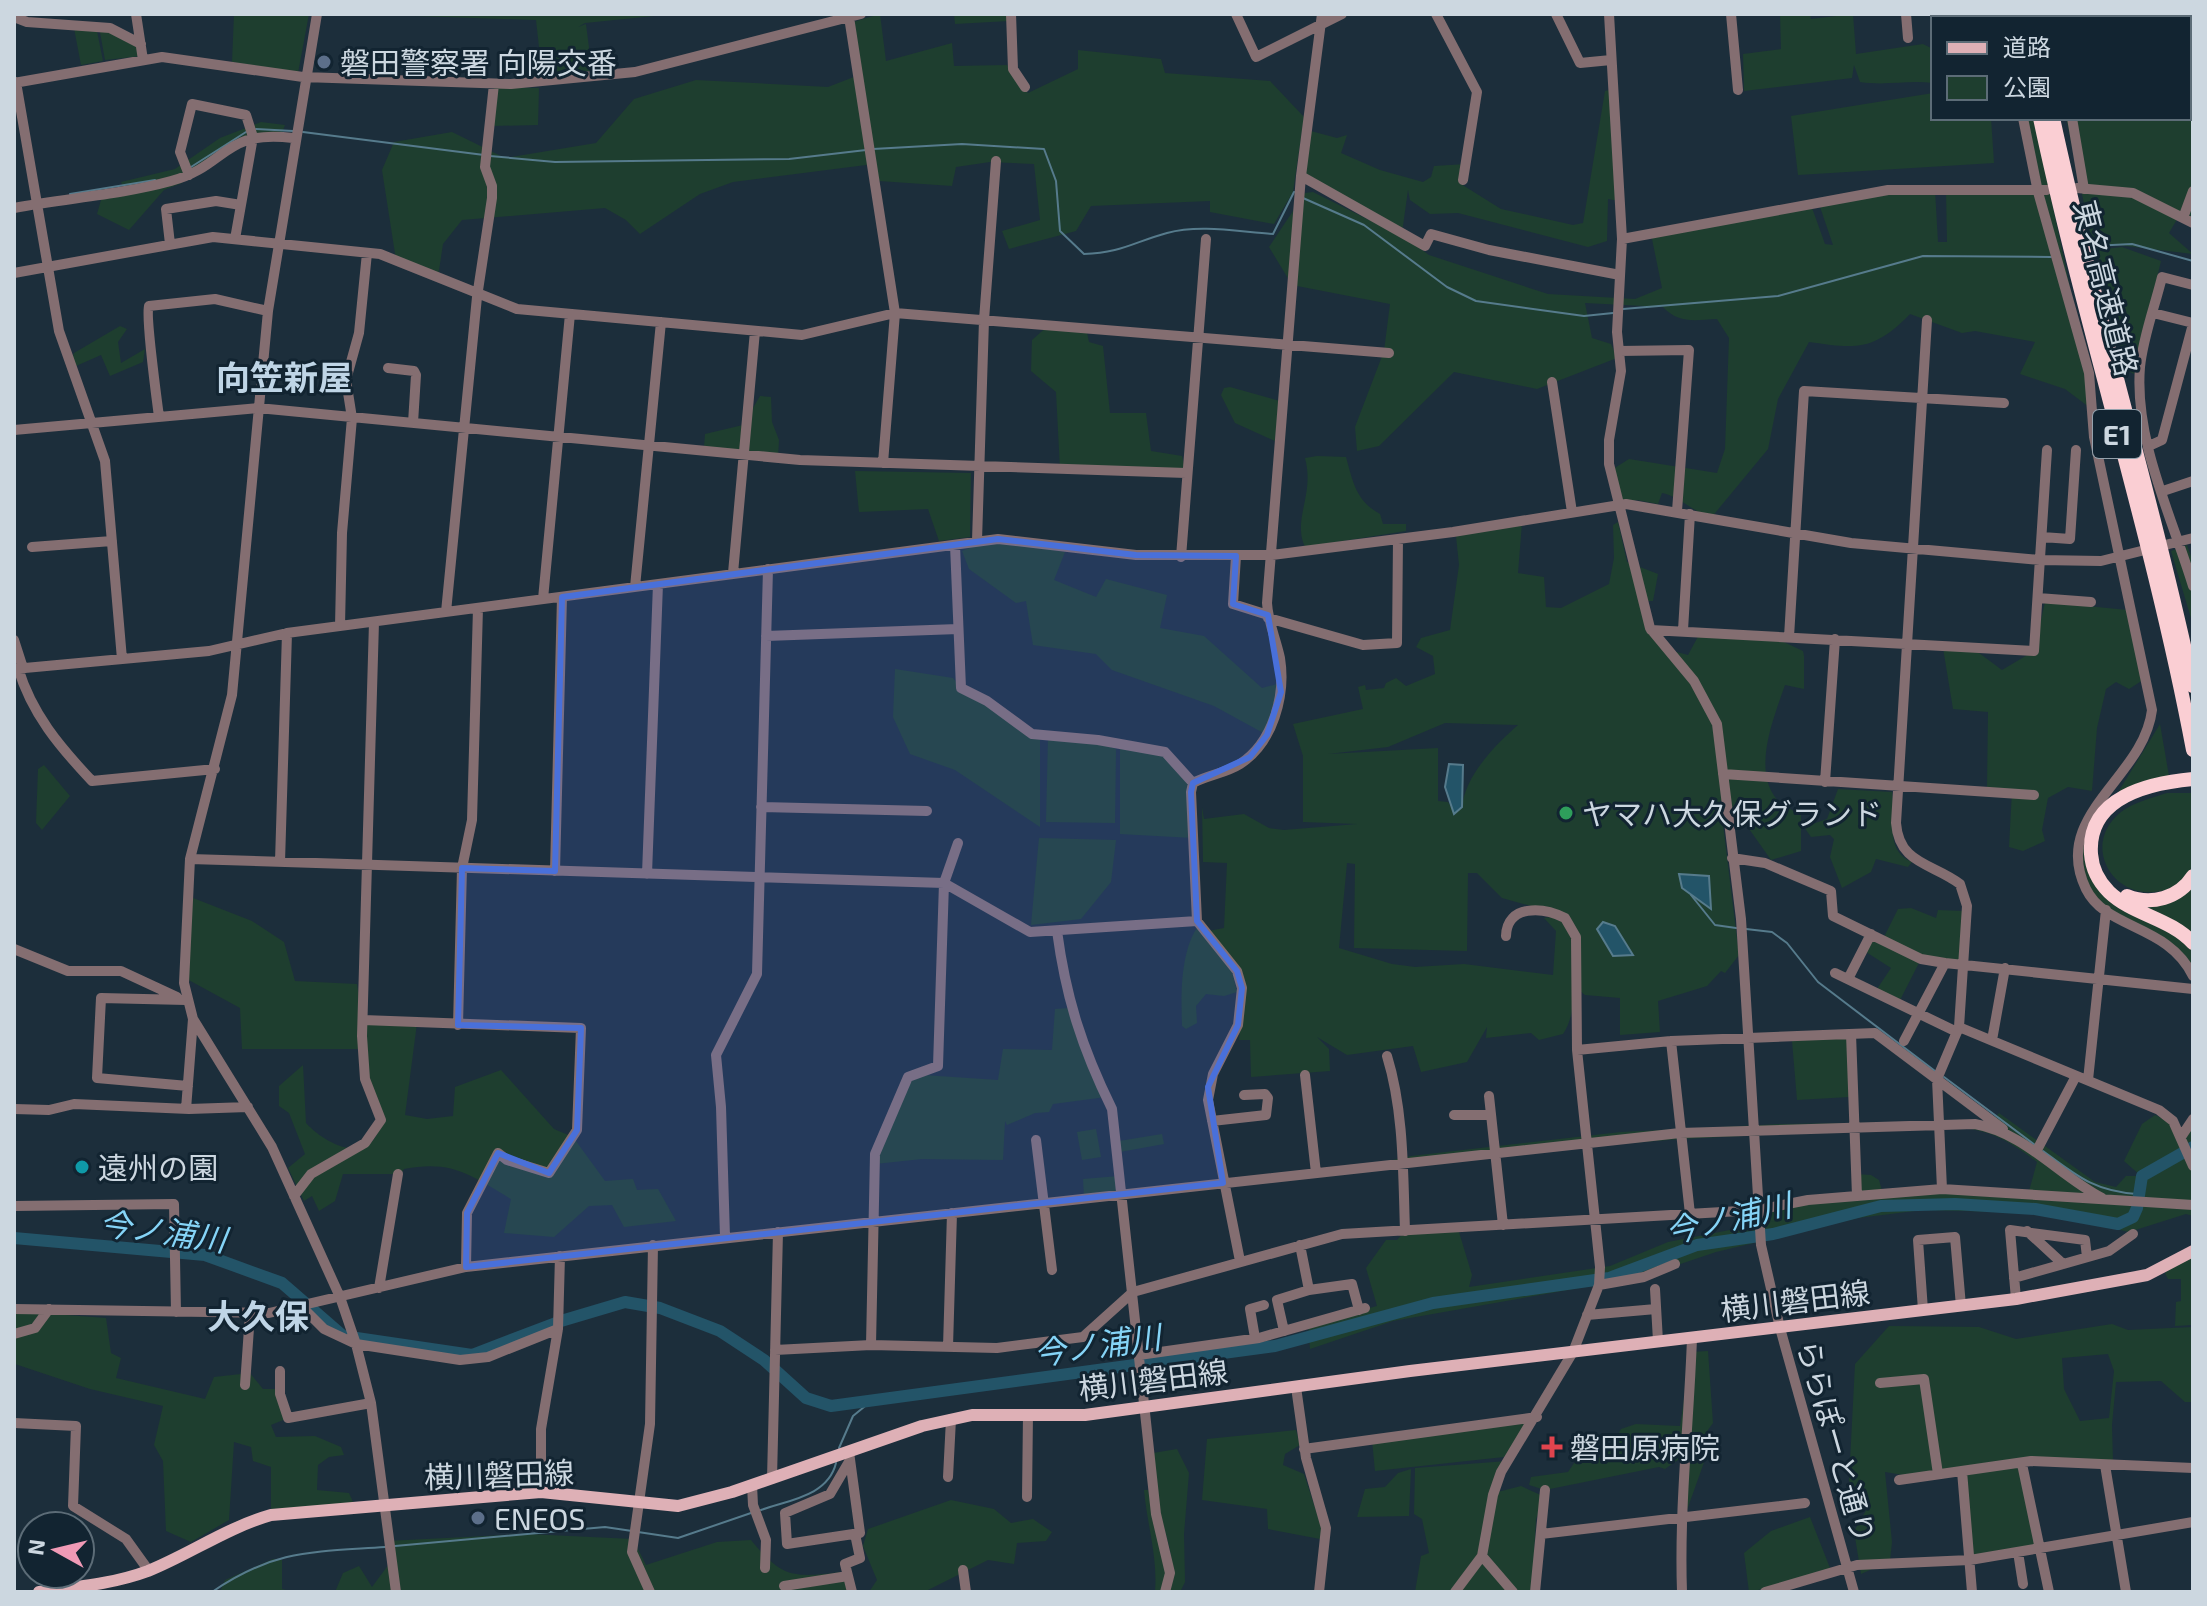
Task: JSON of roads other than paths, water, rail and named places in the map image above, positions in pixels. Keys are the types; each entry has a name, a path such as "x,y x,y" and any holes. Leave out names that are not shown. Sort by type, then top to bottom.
{"highway":[{"name":"東名高速道路","path":"2040,120 2074,272 2167,626 2193,750"},
{"name":"東名高速道路","path":"2053,120 2087,269 2131,427 2193,686"},
{"path":"2131,427 2193,647"},
{"path":"2189,783 2142,795 2119,807 2101,828 2098,859 2110,884 2132,898 2145,901 2175,893 2193,876"},
{"path":"2189,783 2141,788 2115,801 2098,820 2090,845 2097,875 2106,889 2117,899 2169,924 2193,943"}],"main road":[{"name":"横川磐田線","path":"39,1592 122,1586 237,1525 271,1515 541,1492 639,1505 678,1506 849,1456 951,1419 1028,1414 1085,1415 1658,1341 2016,1299 2147,1275 2193,1251"}],"street":[{"path":"136,14 143,60"},
{"path":"317,14 303,77 276,243 226,729 190,859 186,1000 193,1019 272,1147 340,1297 371,1403 388,1554 396,1592"},
{"path":"1011,14 1013,69 1025,87"},
{"path":"1236,14 1256,57 1322,19 1342,14"},
{"path":"1436,14 1477,92 1463,180"},
{"path":"1556,14 1580,63 1611,60"},
{"path":"1609,14 1622,239 1620,386 1608,454 1640,601 1651,630 2034,651 2047,450"},
{"path":"1731,14 1738,90"},
{"path":"1906,14 1908,38"},
{"path":"122,659 105,461 59,331 15,83 143,60 180,57 303,77 494,84 635,72 855,16 895,313 883,463"},
{"path":"14,17 27,22 110,28 141,44"},
{"path":"1193,783 1235,767 1250,757 1267,735 1281,692 1280,657 1268,616 1301,176 1322,19"},
{"path":"446,612 478,293 492,198 492,186 485,167 494,84"},
{"path":"189,175 180,152 192,104 246,115 253,137 235,239"},
{"path":"2024,120 2089,373 2094,437 2125,556 2152,710 2146,735 2110,791 2087,815 2077,843 2082,880 2089,895 2106,910 2165,940 2193,976"},
{"path":"2072,120 2081,189 2133,193 2188,221 2193,191"},
{"path":"14,208 165,183 189,175 234,144 253,137 293,138"},
{"path":"977,541 984,320 996,161"},
{"path":"1301,176 1425,246 1431,234 1444,235 1489,250 1620,275"},
{"path":"1622,239 1888,190 2042,191"},
{"path":"170,244 166,209 216,201 241,205"},
{"path":"14,273 213,237 380,254 517,309 802,335 895,313 1389,353"},
{"path":"1181,557 1206,239"},
{"path":"340,626 342,533 352,418 346,380 359,333 367,253"},
{"path":"2193,285 2162,277 2140,370 2141,412 2149,446 2193,586"},
{"path":"159,417 153,342 146,319 149,306 215,299 268,311"},
{"path":"2149,446 2162,440 2188,359 2193,324 2153,313"},
{"path":"543,599 570,314"},
{"path":"1927,320 1896,823 1901,847 1918,863 1948,875 1965,892 1958,1030 1937,1079 1942,1189"},
{"path":"635,587 661,322"},
{"path":"733,573 755,331"},
{"path":"1619,351 1689,350 1677,511"},
{"path":"388,368 414,371 416,375 413,423"},
{"path":"1552,382 1572,512"},
{"path":"1789,637 1804,391 2004,403"},
{"path":"14,430 258,408 743,455 1186,473"},
{"path":"2042,537 2070,539 2076,450"},
{"path":"2163,491 2193,481"},
{"path":"18,668 209,651 287,633 998,539 1181,557 1272,555 1398,539 1617,504 1677,511 1796,535 2040,560 2101,561 2193,538"},
{"path":"1683,630 1690,514"},
{"path":"1236,556 1233,604 1363,645 1397,643 1398,539"},
{"path":"32,547 112,541"},
{"path":"955,545 959,684 965,693 987,701 1032,734 1098,740 1165,752 1193,783 1197,921 1237,971 1242,988 1238,1025 1208,1087 1223,1183 1240,1261"},
{"path":"725,1237 721,1107 716,1055 755,983 768,569"},
{"path":"647,874 658,584"},
{"path":"555,871 562,597"},
{"path":"2038,598 2091,602"},
{"path":"458,1025 462,868 472,820 478,608"},
{"path":"294,1196 311,1174 365,1143 381,1120 365,1079 363,1020 374,622"},
{"path":"766,636 958,629"},
{"name":"ららぽーと通り","path":"1651,630 1694,681 1717,724 1741,919 1761,1245 1780,1328 1854,1592"},
{"path":"280,862 287,633"},
{"path":"1825,782 1835,639"},
{"path":"14,640 27,699 57,745 92,781 215,769"},
{"path":"1723,774 2034,795"},
{"path":"761,807 927,811"},
{"path":"871,1345 875,1154 908,1077 938,1066 944,883 958,843"},
{"path":"1732,858 1765,863 1831,891 1833,916 1921,959 2193,989"},
{"path":"190,859 944,883 1030,932 1197,921"},
{"path":"1455,1592 1482,1556 1493,1495 1501,1472 1537,1417 1573,1352 1599,1285 1596,1219 1577,1050 1577,958 1572,925 1547,910 1522,912 1508,922 1506,936"},
{"path":"2088,1080 2106,910"},
{"path":"1057,931 1070,1008 1082,1048 1112,1109 1156,1514 1169,1564 1165,1592"},
{"path":"1848,979 1871,934"},
{"path":"14,949 68,971 121,971 186,1000"},
{"path":"1904,1041 1945,963"},
{"path":"1992,1040 2005,968"},
{"path":"1835,973 1919,1014 1992,1040 2159,1110 2173,1121 2192,1163"},
{"path":"186,1000 101,998 97,1078 188,1086"},
{"path":"186,1109 193,1019"},
{"path":"363,1020 581,1028 577,1130 549,1173 507,1160 498,1153 467,1213 466,1267"},
{"path":"1577,1050 1671,1041 1875,1033 1993,1119 2007,1134"},
{"path":"1851,1034 1857,1196"},
{"path":"1671,1041 1690,1214"},
{"path":"1387,1056 1394,1078 1403,1163 1405,1231"},
{"path":"1305,1075 1316,1173"},
{"path":"2036,1152 2076,1076"},
{"path":"1212,1121 1266,1115 1268,1098 1265,1094 1244,1095"},
{"path":"1489,1096 1503,1225"},
{"path":"14,1109 49,1110 74,1104 186,1109 248,1107"},
{"path":"1454,1115 1491,1115"},
{"path":"2183,1140 2193,1119"},
{"path":"14,1309 250,1314 302,1307 466,1267 1680,1133 1975,1124 2007,1134 2102,1198"},
{"path":"1036,1140 1052,1270"},
{"path":"379,1288 398,1174"},
{"path":"774,1355 871,1345 997,1348 1083,1337 1133,1292 1342,1234 1757,1210 1808,1200 1942,1189 2193,1205"},
{"path":"14,1206 174,1204 176,1312"},
{"path":"948,1347 952,1213"},
{"path":"2016,1299 2010,1230 2085,1240 2087,1257"},
{"path":"2027,1231 2063,1264"},
{"path":"772,1479 778,1232"},
{"path":"2014,1278 2109,1251 2133,1234"},
{"path":"1923,1310 1918,1240 1955,1237 1961,1306"},
{"path":"650,1592 632,1552 650,1424 653,1245"},
{"path":"1300,1245 1309,1290"},
{"path":"541,1492 541,1429 558,1329 560,1256"},
{"path":"1599,1285 1644,1277 1675,1264"},
{"path":"1139,1355 1255,1338 1284,1331 1362,1309 1352,1284 1309,1290 1277,1300 1284,1331"},
{"path":"1655,1289 1658,1341"},
{"path":"1255,1338 1250,1309 1264,1305"},
{"path":"302,1307 324,1329 356,1344 476,1360 558,1329"},
{"path":"14,1334 35,1328 49,1309"},
{"path":"1587,1315 1656,1309"},
{"path":"245,1385 250,1314"},
{"path":"1682,1592 1679,1518 1689,1415 1692,1338"},
{"path":"280,1371 280,1394 288,1418 371,1403"},
{"path":"1880,1383 1924,1379 1938,1474"},
{"path":"1296,1387 1304,1449 1326,1528 1319,1592"},
{"path":"1027,1497 1028,1414"},
{"path":"1304,1449 1537,1417"},
{"path":"948,1477 951,1419"},
{"path":"14,1423 76,1426 73,1506 126,1539 149,1571"},
{"path":"849,1456 860,1533 787,1544 783,1517 788,1510 830,1494 839,1485 849,1456"},
{"path":"1899,1480 2022,1464 2193,1468"},
{"path":"2022,1464 2049,1592"},
{"path":"2105,1465 2126,1592"},
{"path":"1962,1471 1972,1592"},
{"path":"752,1485 753,1505 766,1540 765,1568"},
{"path":"1535,1592 1545,1490"},
{"path":"1541,1534 1805,1503"},
{"path":"1765,1592 1779,1591 1848,1568 1970,1560 2193,1522"},
{"path":"852,1592 847,1561 860,1558 855,1534"},
{"path":"2018,1552 2023,1584"},
{"path":"1482,1556 1513,1592"},
{"path":"963,1570 966,1592"},
{"path":"792,1587 848,1576"}],"water":[{"path":"1449,764 1463,765 1462,807 1454,814 1445,787"},
{"path":"1679,874 1709,876 1711,909 1682,888"},
{"path":"1603,922 1615,926 1633,955 1613,956 1597,929"}],"waterway":[{"path":"256,129 293,131"},
{"path":"191,167 246,132"},
{"path":"303,132 484,155"},
{"path":"873,149 962,144 1044,149 1056,181 1060,231 1084,254 1118,249 1180,230 1273,234 1294,192"},
{"path":"490,156 555,162 789,159 866,150"},
{"path":"70,194 155,180"},
{"path":"1303,198 1364,225 1447,287 1476,301 1584,316 1613,313"},
{"path":"2092,246 2132,244 2193,261"},
{"path":"1623,309 1778,296 1923,256 2051,257"},
{"path":"1691,895 1715,925 1736,928"},
{"path":"1746,929 1772,932 1787,943 1818,982 1935,1071"},
{"path":"1944,1077 2035,1145"},
{"name":"今ノ浦川","path":"14,1238 205,1255 282,1283 343,1336 472,1355 561,1321 625,1302 660,1308 720,1331 764,1360 806,1398 831,1406 1275,1346 1433,1303 1609,1278 1697,1245 1773,1234 1881,1206 1955,1204 2035,1209 2118,1224 2133,1217 2142,1176 2193,1147"},
{"path":"2043,1151 2097,1186 2137,1194"},
{"path":"839,1448 853,1416 875,1398"},
{"path":"761,1510 816,1490 832,1474 836,1463"},
{"path":"638,1532 678,1538 751,1513"},
{"path":"395,1546 605,1527 632,1531"},
{"path":"212,1592 275,1560 315,1552 385,1547"}],"place":[{"name":"磐田警察署 向陽交番","path":"324,62"},
{"name":"ヤマハ大久保グランド","path":"1566,813"},
{"name":"遠州の園","path":"82,1167"},
{"name":"磐田原病院","path":"1552,1447"},
{"name":"ENEOS","path":"478,1518"}],"district":[{"name":"向笠新屋","path":"284,376"},
{"name":"大久保","path":"258,1315"}]}
